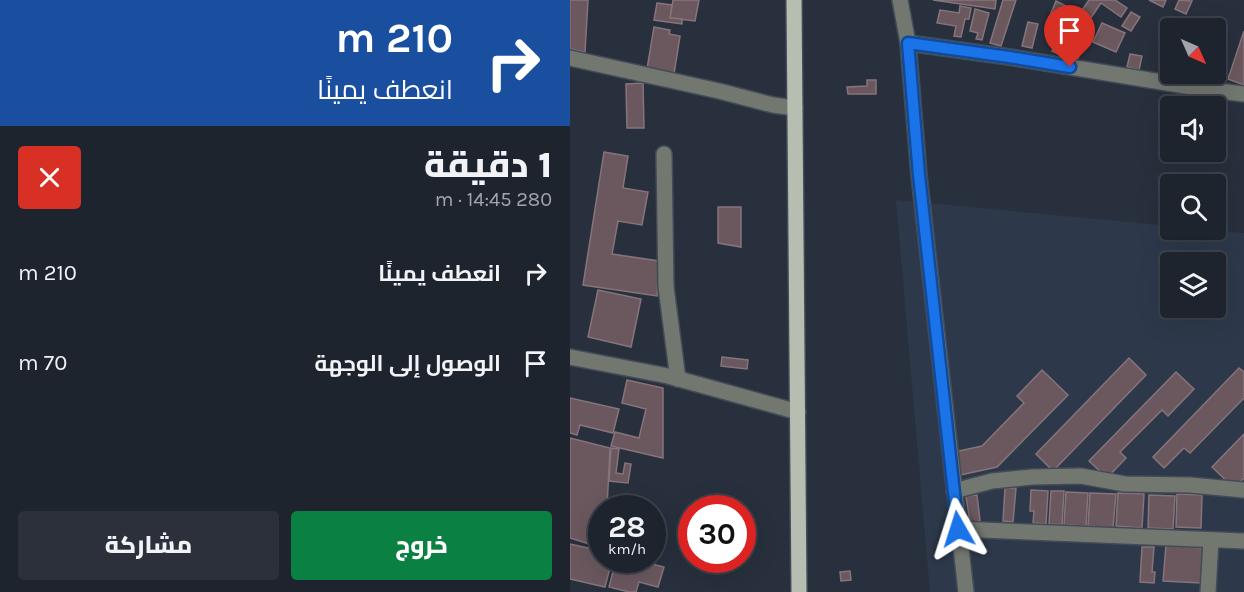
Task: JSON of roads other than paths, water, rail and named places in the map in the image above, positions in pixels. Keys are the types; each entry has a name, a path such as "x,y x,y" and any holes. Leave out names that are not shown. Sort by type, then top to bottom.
{"main road":[{"path":"794,0 799,592"}],"street":[{"path":"900,0 908,43 919,175 966,592"},
{"path":"908,43 1244,94"},
{"path":"570,58 773,105 795,108"},
{"path":"664,154 666,287 678,378"},
{"path":"570,357 678,378 798,412"},
{"path":"954,491 992,481 1061,476 1081,476 1125,484 1190,485 1244,490"},
{"path":"958,529 1244,541"},
{"path":"1208,592 1211,540"}]}
